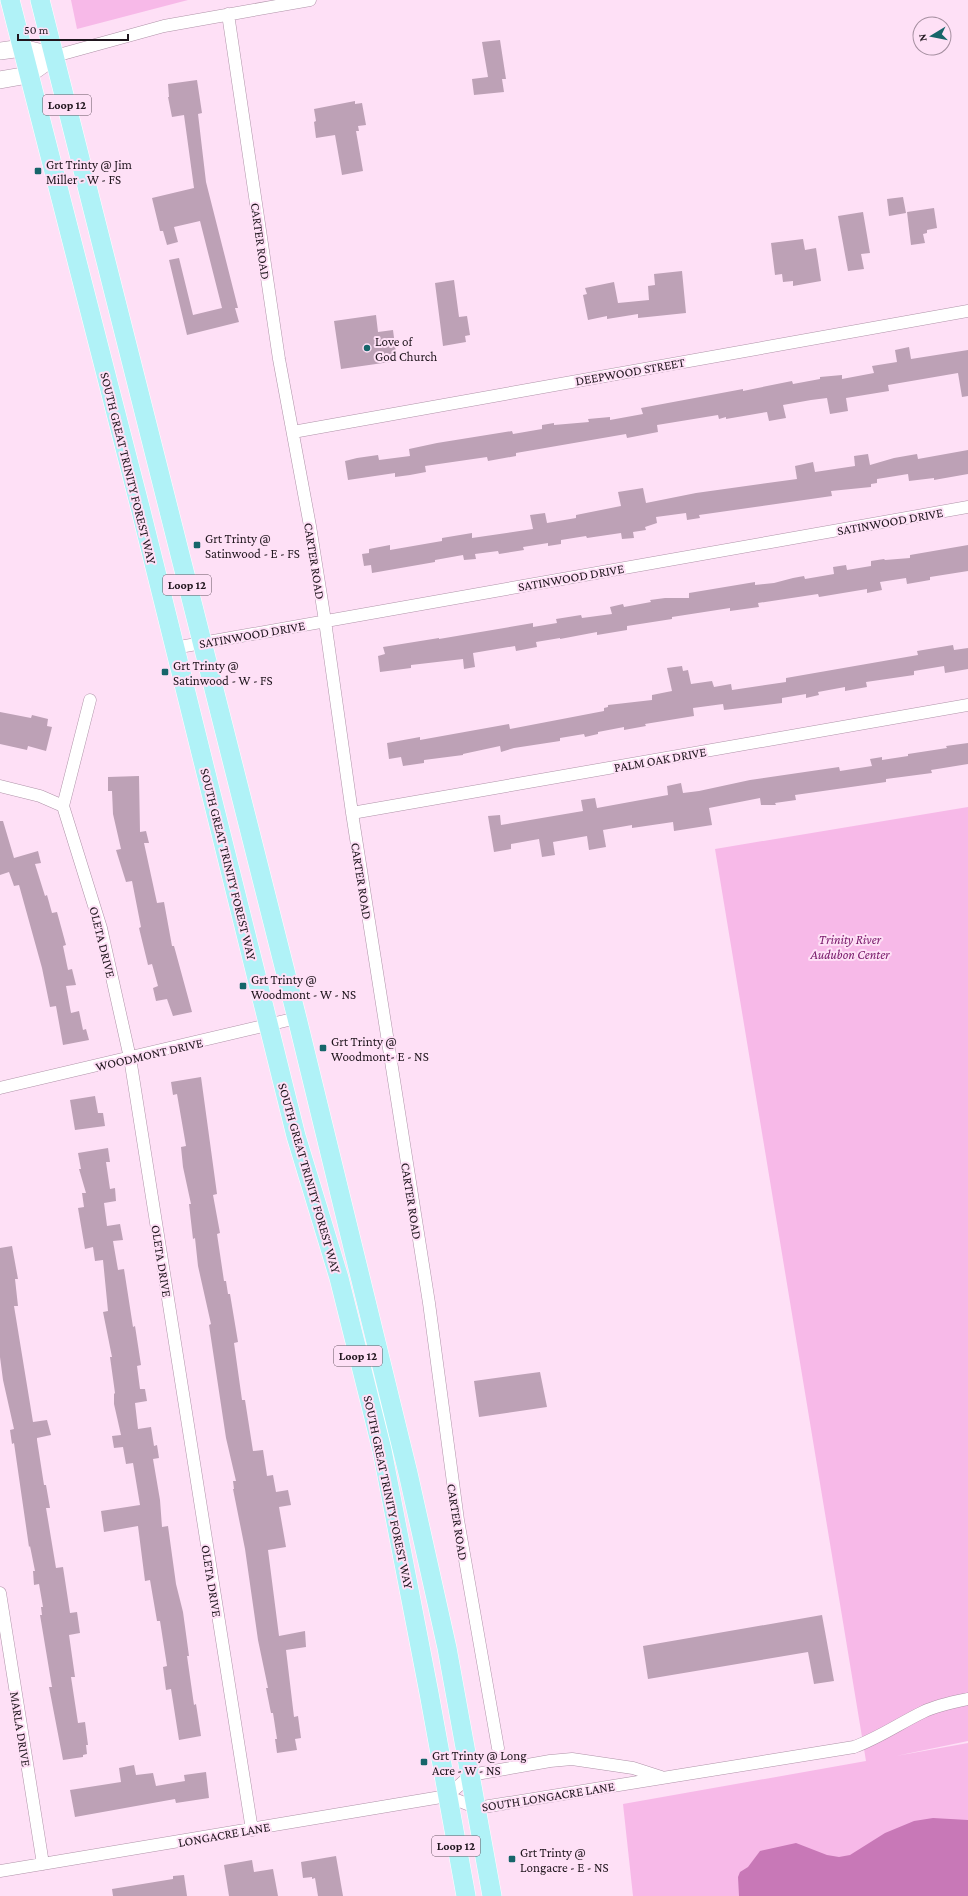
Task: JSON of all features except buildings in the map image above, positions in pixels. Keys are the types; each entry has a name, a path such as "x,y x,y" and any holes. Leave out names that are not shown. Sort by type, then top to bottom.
{"main road":[{"name":"SOUTH GREAT TRINITY FOREST WAY","path":"10,0 140,507 296,1136 339,1278 382,1450 428,1685 466,1896"},
{"name":"SOUTH GREAT TRINITY FOREST WAY","path":"40,0 297,1018 408,1473 447,1648 492,1896"},
{"path":"0,51 22,48 55,56"},
{"path":"0,80 28,74 55,56"}],"street":[{"path":"55,56 134,33 228,14 310,0"},
{"name":"CARTER ROAD","path":"228,14 279,359 310,526 325,621 352,813 429,1303 458,1520 498,1748"},
{"name":"DEEPWOOD STREET","path":"293,432 968,311"},
{"name":"SATINWOOD DRIVE","path":"174,648 968,507"},
{"path":"0,786 40,796 63,806 90,700"},
{"name":"PALM OAK DRIVE","path":"352,813 968,705"},
{"name":"OLETA DRIVE","path":"63,806 101,928 130,1058 252,1830"},
{"name":"WOODMONT DRIVE","path":"0,1088 297,1018"},
{"name":"MARLA DRIVE","path":"0,1593 43,1864"},
{"name":"SOUTH LONGACRE LANE","path":"447,1796 477,1808 854,1747 870,1741 924,1711 950,1702 968,1699"},
{"name":"SOUTH LONGACRE LANE","path":"471,1775 550,1761 572,1759 633,1768 664,1778"},
{"path":"447,1796 471,1775"},
{"name":"LONGACRE LANE","path":"0,1871 252,1830 447,1796"}],"green space":[{"path":"71,0 188,0 77,29"},
{"name":"Trinity River Audubon Center","path":"968,807 968,1741 896,1756 968,1743 968,1896 633,1896 623,1804 866,1761 715,849"}],"shaded area":[{"path":"933,1818 968,1820 968,1896 739,1896 738,1877 740,1872 748,1867 760,1851 796,1843 827,1855 839,1857 850,1855 885,1833 914,1821"}],"place":[{"name":"Grt Trinty @ Jim Miller - W - FS","path":"38,171"},
{"name":"Love of God Church","path":"367,348"},
{"name":"Grt Trinty @ Satinwood - E - FS","path":"197,545"},
{"name":"Grt Trinty @ Satinwood - W - FS","path":"165,672"},
{"name":"Grt Trinty @ Woodmont - W - NS","path":"243,986"},
{"name":"Grt Trinty @ Woodmont- E - NS","path":"323,1048"},
{"name":"Grt Trinty @ Long Acre - W - NS","path":"424,1762"},
{"name":"Grt Trinty @ Longacre - E - NS","path":"512,1859"}]}
